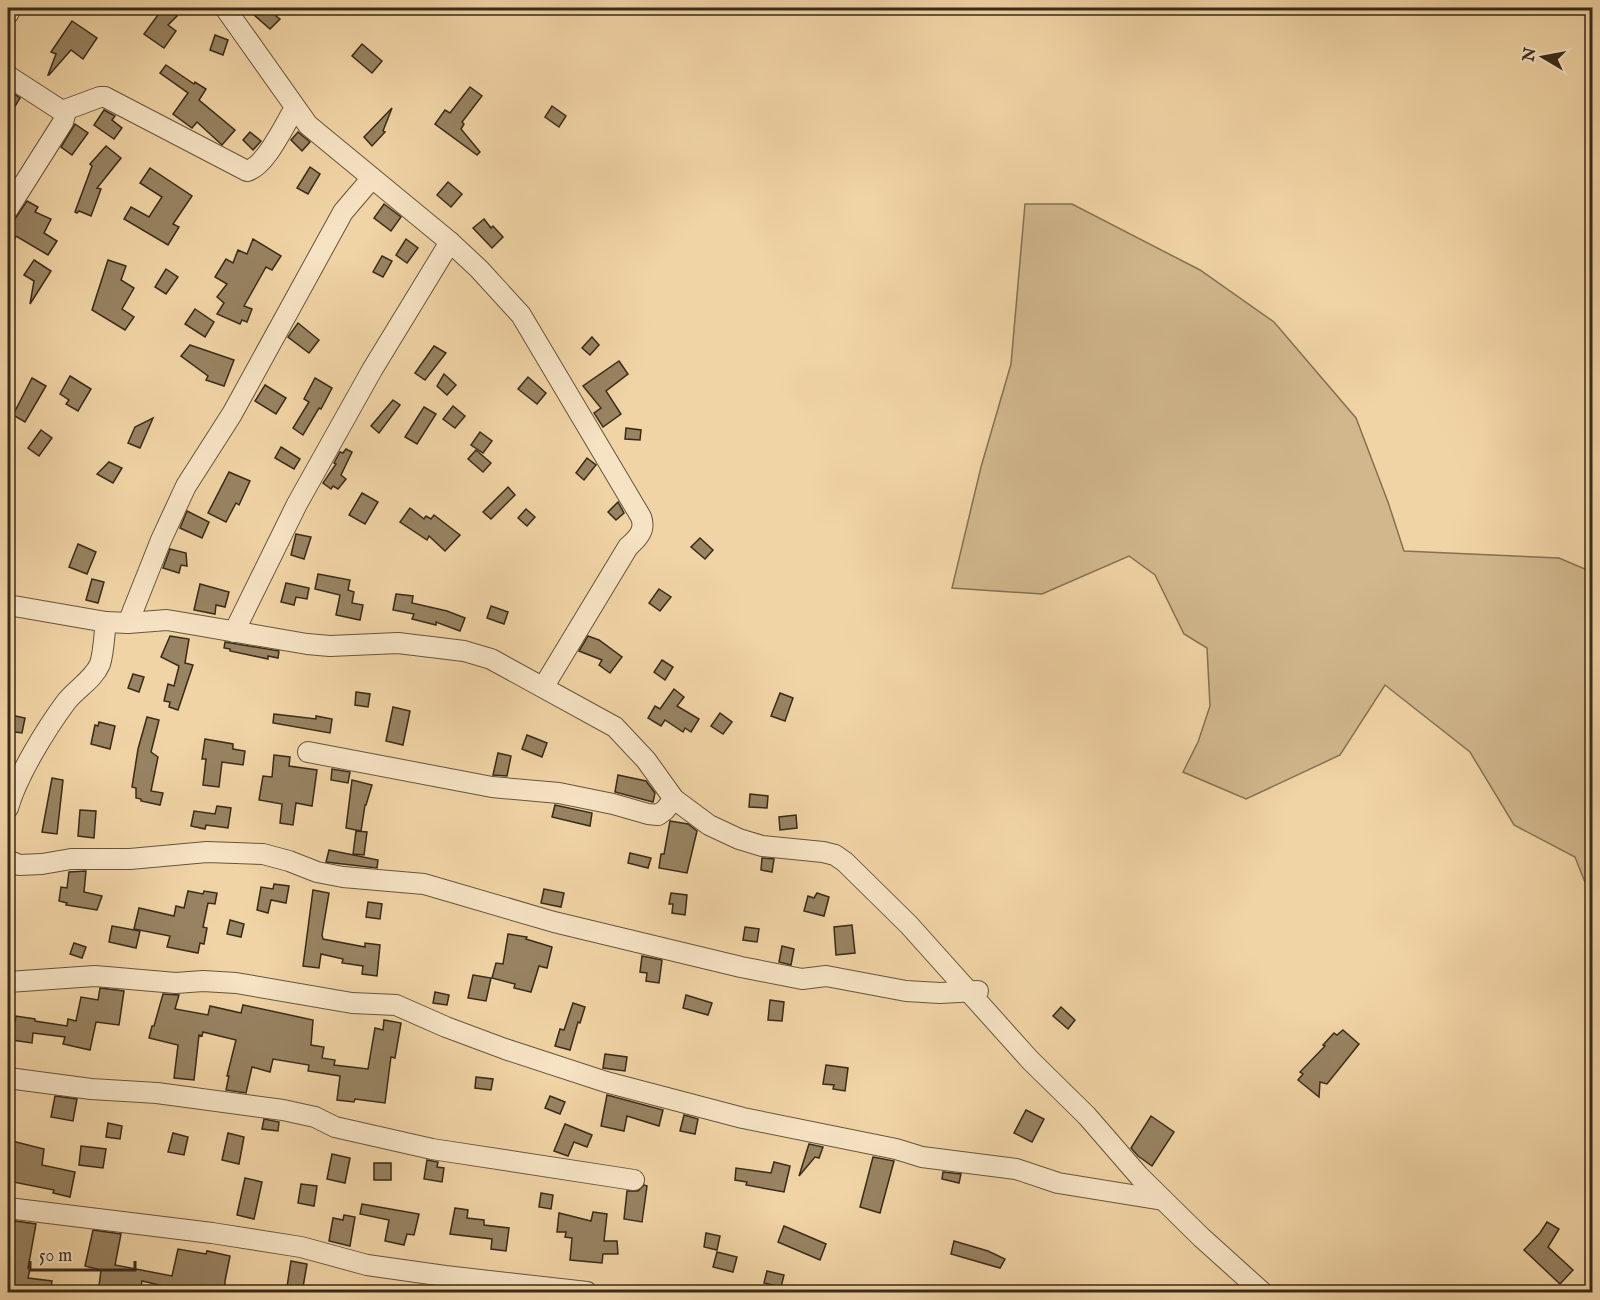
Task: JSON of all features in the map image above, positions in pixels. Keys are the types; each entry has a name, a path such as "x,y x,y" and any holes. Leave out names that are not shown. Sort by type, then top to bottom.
{"street":[{"path":"8,14 11,8"},
{"path":"225,8 308,125 450,242 479,269 521,315 638,512 644,525 642,532 628,547 544,686"},
{"path":"8,76 65,115 63,122 8,209"},
{"path":"62,111 105,97 247,171 255,168 263,160 295,108"},
{"path":"128,623 161,540 186,486 232,414 343,212 372,178"},
{"path":"234,632 297,504 372,370 450,242"},
{"path":"8,605 106,622 167,620 307,644 398,643 464,651 491,659 544,686 615,727 646,760 674,799 709,825 739,839 762,846 835,855 845,862 974,992 1030,1060 1086,1116 1163,1200 1262,1293"},
{"path":"8,808 11,795 43,736 68,700 93,676 100,662 106,622"},
{"path":"308,752 473,784 559,793 648,814 658,815 674,799"},
{"path":"8,860 20,865 71,859 130,859 207,852 263,854 317,872 343,877 424,884 554,922 793,978 826,976 906,991 974,992"},
{"path":"8,982 95,976 166,982 236,983 352,1004 396,1005 505,1049 606,1082 743,1118 897,1149 922,1157 1016,1168 1058,1183 1163,1200"},
{"path":"8,1078 91,1089 157,1093 283,1110 315,1117 335,1127 432,1149 633,1180"},
{"path":"8,1208 302,1246 367,1265 587,1293"}],"shaded area":[{"path":"1025,204 1072,204 1200,270 1274,322 1356,418 1404,551 1559,558 1592,572 1592,900 1575,857 1514,825 1470,752 1385,685 1340,755 1246,799 1183,772 1198,742 1210,706 1207,648 1184,634 1155,575 1129,556 1042,594 952,588 981,467 1011,364"}],"building":[{"path":"163,8 168,8 177,16 168,25 176,31 164,48 144,34"},
{"path":"259,8 284,8 276,16 280,19 270,29 253,14"},
{"path":"72,21 97,38 83,59 71,50 48,75 56,54 51,52"},
{"path":"215,35 228,40 223,55 210,50"},
{"path":"362,44 382,61 372,73 352,56"},
{"path":"166,65 194,84 195,82 206,89 199,100 235,130 222,145 197,122 192,128 173,114 188,93 160,73"},
{"path":"470,87 482,96 462,122 464,124 461,129 480,152 477,155 435,124 445,110 450,113"},
{"path":"8,90 20,98 8,118"},
{"path":"552,106 566,116 559,127 545,117"},
{"path":"392,108 383,131 385,132 372,146 364,137"},
{"path":"104,110 115,116 112,120 122,128 114,139 94,125"},
{"path":"75,124 88,133 72,155 61,147"},
{"path":"250,132 261,141 253,150 243,140"},
{"path":"298,132 310,142 302,151 291,140"},
{"path":"106,146 121,158 97,188 101,189 91,216 79,211 77,213 75,212 92,166 90,164"},
{"path":"310,167 320,174 308,194 297,188"},
{"path":"150,168 192,196 173,224 179,227 168,245 124,219 131,207 149,217 162,197 140,183"},
{"path":"448,182 462,194 451,207 437,195"},
{"path":"27,201 38,207 35,212 51,219 44,233 57,241 48,255 16,236 8,253 8,229"},
{"path":"384,204 401,217 391,231 374,218"},
{"path":"484,219 503,237 492,248 473,228"},
{"path":"253,239 281,256 272,270 266,267 244,306 252,309 247,322 242,320 240,324 217,314 224,303 217,297 227,284 215,277 226,259 233,263 238,250 247,254"},
{"path":"406,239 418,248 407,263 396,255"},
{"path":"382,256 392,261 383,277 373,272"},
{"path":"34,260 51,271 30,304 34,281 24,275"},
{"path":"108,260 126,266 121,280 134,288 122,309 134,317 125,330 92,310"},
{"path":"166,269 178,277 166,294 155,287"},
{"path":"195,309 214,322 205,337 185,324"},
{"path":"298,323 319,340 309,353 288,337"},
{"path":"592,337 599,345 590,355 582,348"},
{"path":"190,345 234,360 224,386 206,380 208,376 181,356"},
{"path":"434,346 446,353 425,380 415,373"},
{"path":"619,361 628,374 606,391 621,414 603,427 594,413 601,408 583,386"},
{"path":"444,374 456,385 447,395 437,386"},
{"path":"70,376 91,389 78,411 66,404 69,400 60,394"},
{"path":"528,377 546,393 537,404 518,389"},
{"path":"32,378 46,386 25,422 13,415"},
{"path":"315,378 332,388 303,435 293,428 309,402 304,399"},
{"path":"265,385 286,398 276,414 255,401"},
{"path":"393,400 400,405 379,433 371,426"},
{"path":"453,406 465,416 455,428 443,419"},
{"path":"424,407 436,414 417,444 405,437"},
{"path":"153,418 140,448 128,443 135,427"},
{"path":"626,428 641,430 640,440 625,439"},
{"path":"41,430 52,438 39,456 28,448"},
{"path":"480,432 492,441 483,453 471,445"},
{"path":"281,447 300,459 294,469 275,458"},
{"path":"346,449 352,452 341,475 346,479 338,489 333,486 331,489 323,483 336,464 334,463 340,452 343,453"},
{"path":"476,450 491,463 483,472 468,459"},
{"path":"587,458 596,465 584,480 576,473"},
{"path":"109,462 122,468 113,483 97,474"},
{"path":"229,472 250,481 239,505 236,503 226,522 208,513"},
{"path":"508,487 515,495 491,519 483,512"},
{"path":"362,493 378,502 365,524 349,515"},
{"path":"618,502 624,513 616,520 608,512"},
{"path":"410,508 424,519 426,516 431,519 434,515 460,535 445,551 429,536 427,540 400,522"},
{"path":"526,509 535,517 527,526 518,518"},
{"path":"187,511 209,522 202,538 180,528"},
{"path":"296,534 311,537 304,559 291,555"},
{"path":"700,538 713,550 705,559 691,547"},
{"path":"78,544 96,552 87,574 69,567"},
{"path":"170,549 186,553 187,566 181,565 179,573 163,568"},
{"path":"318,574 350,580 348,590 354,592 352,603 363,605 360,620 336,615 340,595 315,589"},
{"path":"92,579 104,582 98,603 86,600"},
{"path":"286,583 309,588 307,599 296,597 294,605 281,602"},
{"path":"200,584 229,592 225,607 216,605 215,614 194,610"},
{"path":"659,589 671,597 660,611 649,603"},
{"path":"396,594 413,596 412,603 447,611 465,618 460,631 436,622 436,625 412,619 414,614 393,610"},
{"path":"491,606 508,612 504,624 487,618"},
{"path":"170,636 189,639 185,663 193,665 178,710 169,707 170,702 164,701 168,684 174,686 179,666 161,657"},
{"path":"588,636 599,640 622,657 610,673 599,665 602,660 579,651"},
{"path":"225,642 279,651 278,658 268,656 268,659 230,651 224,648"},
{"path":"662,660 673,667 665,680 654,672"},
{"path":"133,674 144,677 139,692 128,688"},
{"path":"674,689 684,697 677,706 699,719 691,732 685,728 683,732 665,720 661,726 648,718 655,706 660,709"},
{"path":"356,692 370,694 368,707 355,705"},
{"path":"780,693 793,698 785,721 771,716"},
{"path":"393,707 410,711 403,745 386,741"},
{"path":"720,713 732,722 723,734 711,726"},
{"path":"274,714 332,719 330,733 273,723"},
{"path":"11,715 25,718 22,733 8,731"},
{"path":"147,717 159,720 151,752 158,757 151,791 163,793 160,805 136,798 136,788 132,787 138,749"},
{"path":"99,722 115,726 110,749 91,744 95,725 98,726"},
{"path":"527,735 547,743 542,757 522,749"},
{"path":"205,739 233,744 233,749 245,751 243,765 222,762 219,787 203,785 206,759 202,759"},
{"path":"498,753 511,756 507,776 493,775"},
{"path":"274,755 290,757 289,766 317,770 312,806 296,803 293,825 280,823 282,804 259,800 263,776 272,777"},
{"path":"332,769 350,772 348,783 331,780"},
{"path":"618,775 646,781 655,793 653,802 615,792"},
{"path":"52,778 63,780 57,834 42,832"},
{"path":"352,780 372,785 365,805 361,831 346,828"},
{"path":"750,794 768,796 767,808 749,807"},
{"path":"555,805 592,813 590,826 552,817"},
{"path":"217,806 231,808 228,828 206,825 205,829 191,826 194,811 215,814"},
{"path":"80,810 96,811 94,838 78,836"},
{"path":"796,815 797,828 780,830 779,817"},
{"path":"670,821 688,824 697,831 687,873 659,868"},
{"path":"356,831 367,832 364,855 353,854"},
{"path":"329,850 378,860 377,868 326,862"},
{"path":"630,853 651,858 648,868 628,863"},
{"path":"762,858 774,859 772,872 761,870"},
{"path":"86,871 84,892 102,896 97,910 66,905 67,903 59,901 61,887 67,888 69,872"},
{"path":"274,884 289,886 286,903 271,900 268,913 257,910 261,887 273,889"},
{"path":"544,889 564,893 561,907 541,903"},
{"path":"313,890 329,893 323,939 365,947 365,943 380,945 377,976 362,974 363,966 342,963 343,959 321,954 319,968 303,966"},
{"path":"188,891 203,894 204,891 217,893 215,904 208,903 203,927 207,928 204,944 200,943 198,953 167,947 170,936 134,929 139,908 174,916 176,906 184,908"},
{"path":"671,893 687,895 685,915 672,913 673,904 669,904"},
{"path":"817,893 829,897 824,916 804,911 808,896 814,898"},
{"path":"368,902 382,904 380,919 366,917"},
{"path":"230,920 244,924 241,937 227,934"},
{"path":"852,925 855,953 836,955 834,927"},
{"path":"112,926 140,931 136,948 109,942"},
{"path":"745,927 759,929 757,942 743,940"},
{"path":"508,934 527,937 526,939 552,947 547,968 539,966 531,992 514,988 515,984 492,978 496,963 503,964"},
{"path":"74,943 86,947 82,958 70,954"},
{"path":"782,946 794,949 791,965 779,962"},
{"path":"642,956 662,960 659,983 646,981 647,973 640,972"},
{"path":"473,975 491,978 486,1001 468,998"},
{"path":"100,988 124,991 119,1025 96,1022 90,1050 63,1044 65,1037 33,1033 32,1043 12,1040 16,1016 67,1026 68,1019 76,1021 81,997 98,1000"},
{"path":"435,992 449,995 447,1005 433,1003"},
{"path":"163,994 179,995 175,1009 208,1015 210,1006 241,1013 243,1005 313,1020 311,1045 324,1047 322,1058 335,1060 334,1065 368,1069 375,1028 383,1030 384,1020 401,1023 395,1058 391,1057 385,1103 355,1099 354,1102 337,1100 340,1076 308,1071 309,1065 273,1059 270,1072 252,1067 246,1093 226,1090 236,1040 203,1032 202,1036 199,1035 194,1080 174,1078 178,1045 149,1038"},
{"path":"686,995 712,1003 708,1015 683,1008"},
{"path":"770,1000 784,1002 782,1021 768,1020"},
{"path":"573,1003 585,1007 570,1050 555,1046 560,1029 564,1030"},
{"path":"1061,1007 1075,1020 1068,1029 1053,1016"},
{"path":"1343,1030 1359,1044 1327,1084 1320,1082 1319,1097 1298,1080 1303,1074 1300,1072 1334,1033 1337,1035"},
{"path":"605,1054 627,1057 625,1071 603,1068"},
{"path":"826,1065 848,1068 845,1091 833,1089 834,1085 823,1084"},
{"path":"476,1077 493,1079 491,1090 475,1088"},
{"path":"607,1095 663,1110 659,1126 627,1116 624,1131 601,1126"},
{"path":"55,1096 77,1099 73,1121 51,1117"},
{"path":"550,1096 565,1102 560,1114 545,1108"},
{"path":"1026,1110 1044,1119 1032,1142 1014,1133"},
{"path":"684,1115 698,1119 695,1134 680,1131"},
{"path":"1151,1116 1174,1132 1152,1166 1131,1148"},
{"path":"264,1119 279,1122 278,1131 262,1129"},
{"path":"108,1123 122,1126 120,1139 106,1137"},
{"path":"565,1124 592,1135 587,1147 574,1142 568,1156 554,1151"},
{"path":"173,1133 188,1137 184,1155 168,1152"},
{"path":"228,1133 244,1137 239,1164 222,1160"},
{"path":"8,1140 44,1149 42,1165 75,1172 70,1197 53,1193 54,1190 8,1181"},
{"path":"809,1144 823,1147 819,1158 815,1157 799,1176"},
{"path":"81,1146 106,1149 103,1168 79,1165"},
{"path":"332,1154 350,1158 345,1183 327,1179"},
{"path":"873,1157 894,1161 880,1213 860,1207"},
{"path":"427,1160 438,1162 437,1167 444,1168 442,1182 424,1179"},
{"path":"774,1162 790,1166 784,1192 746,1185 747,1182 735,1180 736,1168 771,1173"},
{"path":"374,1163 391,1163 391,1180 374,1180"},
{"path":"943,1172 961,1174 959,1183 942,1179"},
{"path":"245,1178 262,1182 254,1219 237,1215"},
{"path":"301,1184 317,1186 314,1206 298,1203"},
{"path":"644,1185 647,1186 642,1222 624,1219 627,1191 638,1191"},
{"path":"541,1193 553,1195 551,1209 539,1207"},
{"path":"362,1204 419,1214 414,1235 407,1234 404,1245 385,1241 389,1220 360,1214"},
{"path":"455,1208 468,1210 467,1218 484,1220 484,1225 509,1228 506,1251 491,1249 492,1239 450,1234"},
{"path":"593,1212 607,1214 604,1241 617,1241 618,1254 603,1254 602,1263 570,1260 572,1238 565,1237 566,1232 557,1232 559,1213 591,1221"},
{"path":"344,1215 355,1217 350,1246 329,1241 333,1218 343,1220"},
{"path":"15,1221 36,1224 28,1278 52,1281 50,1293 20,1293 8,1290 12,1247 10,1246"},
{"path":"1547,1222 1559,1229 1548,1247 1573,1270 1560,1284 1524,1250"},
{"path":"784,1226 826,1244 820,1260 778,1242"},
{"path":"93,1230 121,1234 115,1265 172,1276 178,1249 206,1254 207,1251 230,1256 225,1293 172,1293 172,1288 142,1281 140,1293 123,1293 124,1289 99,1286 101,1270 85,1266"},
{"path":"706,1233 720,1236 717,1250 704,1247"},
{"path":"954,1241 988,1251 1005,1259 1000,1268 951,1254"},
{"path":"717,1252 737,1257 733,1272 713,1267"},
{"path":"291,1261 307,1264 302,1293 286,1293"},
{"path":"767,1271 784,1275 781,1287 764,1283"}]}
